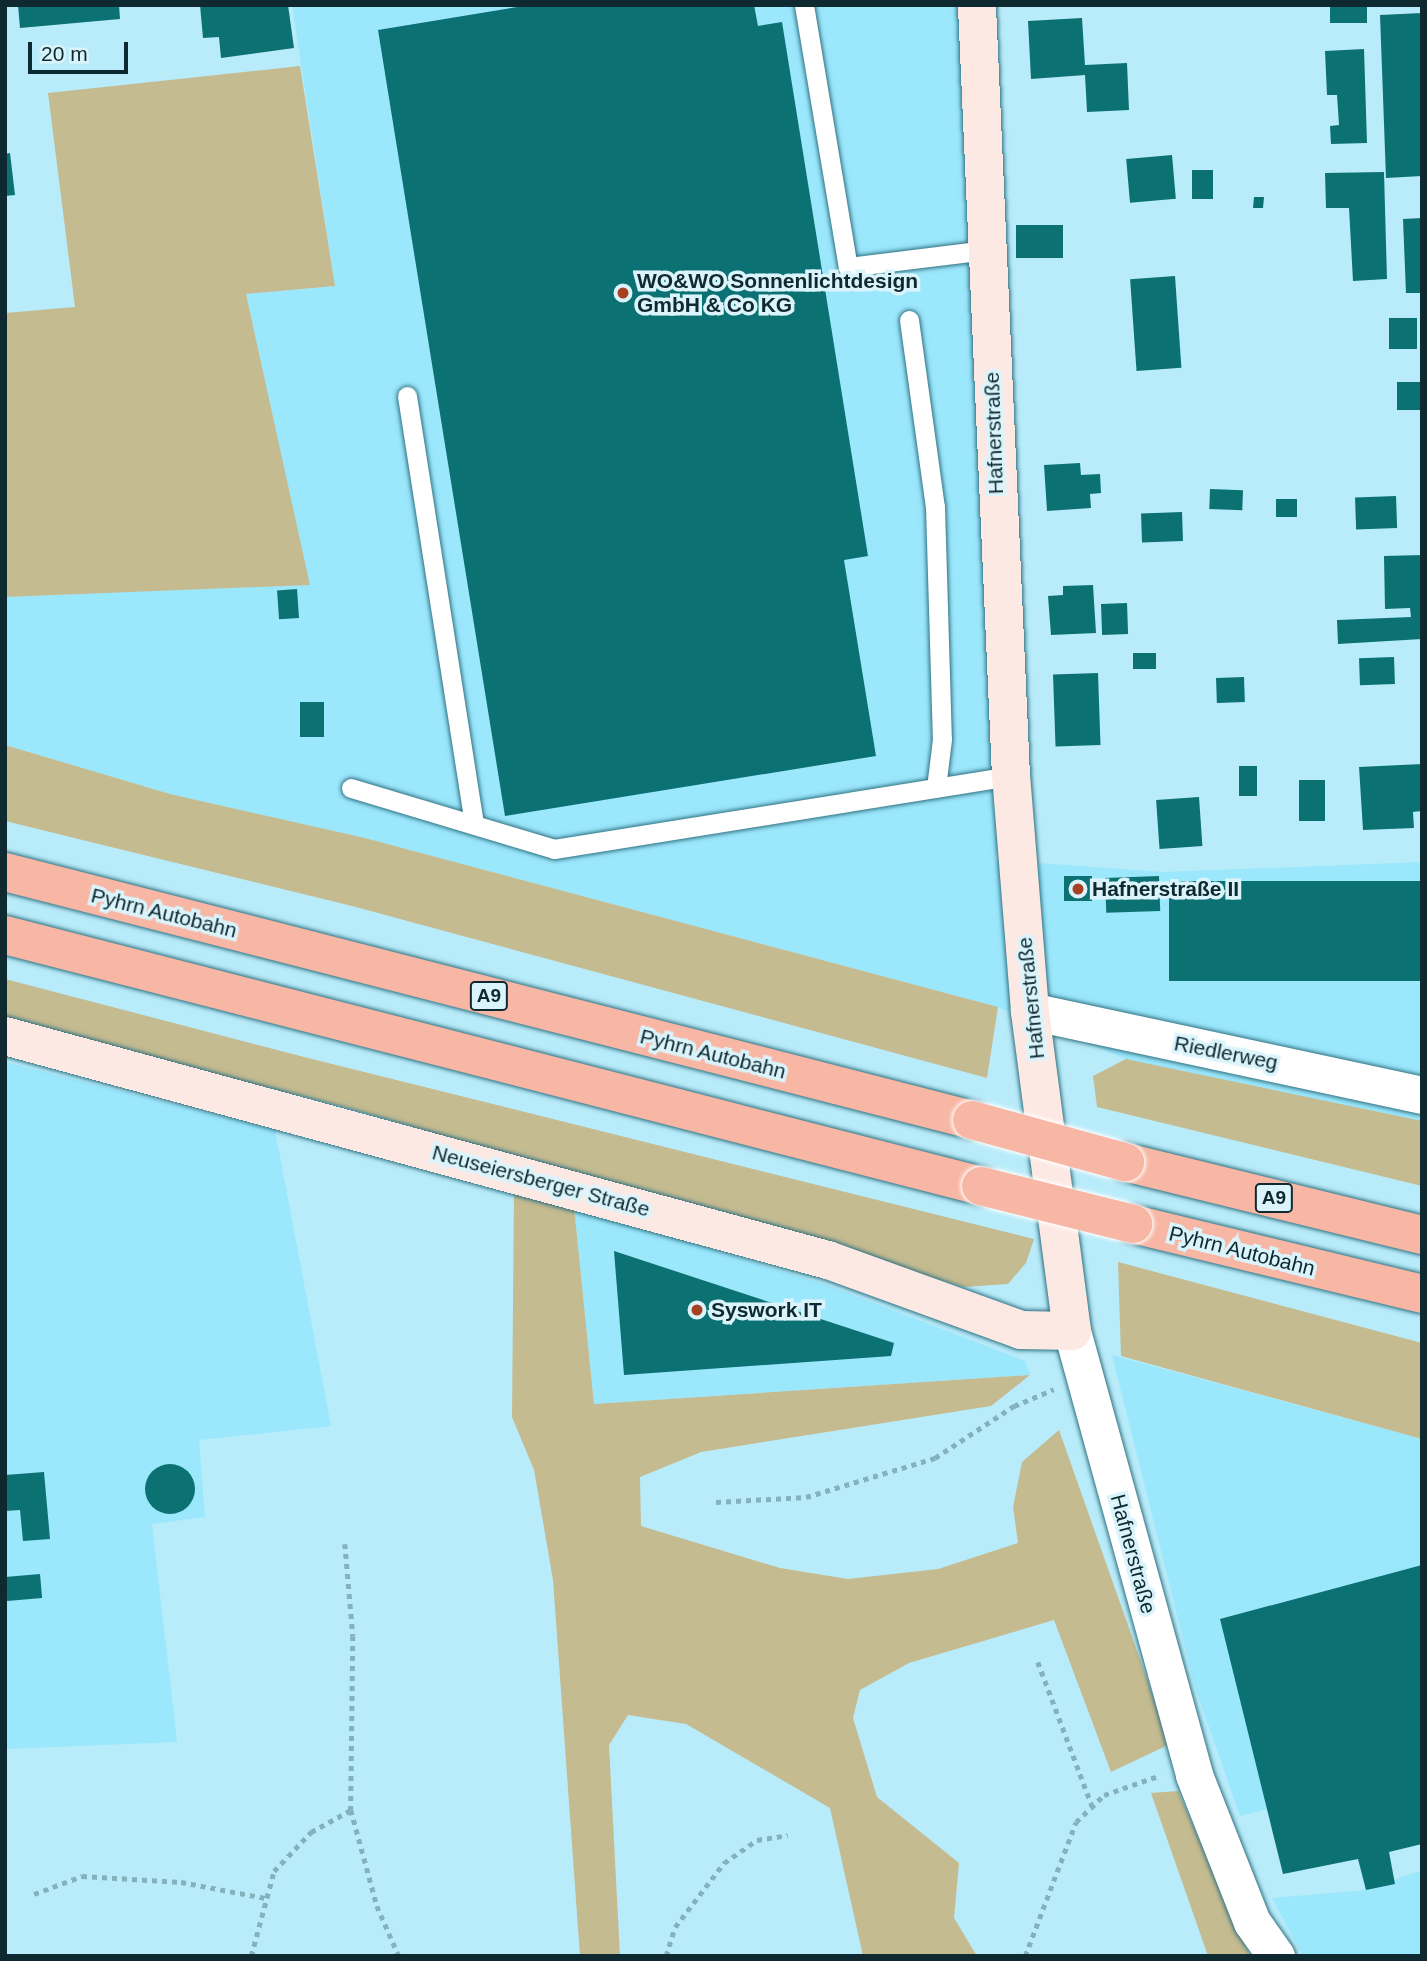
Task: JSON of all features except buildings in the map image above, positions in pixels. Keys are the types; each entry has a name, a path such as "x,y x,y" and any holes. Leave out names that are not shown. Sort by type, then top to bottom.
{"highway":[{"name":"Pyhrn Autobahn","path":"5,872 972,1120 1125,1162 1422,1235"},
{"name":"Pyhrn Autobahn","path":"5,935 981,1186 1422,1294"}],"street":[{"name":"Hafnerstraße","path":"977,5 1011,776 1031,1012 1072,1331 1194,1776 1252,1922 1276,1956"},
{"name":"Riedlerweg","path":"1031,1012 1422,1095"},
{"name":"Neuseiersberger Straße","path":"5,1036 828,1260 1021,1330 1072,1331"}],"lane":[{"path":"804,5 848,267 987,250"},
{"path":"909,320 935,507 942,739 936,788"},
{"path":"407,396 474,823"},
{"path":"351,788 554,849 1011,776"}],"path":[{"path":"716,1502 806,1497 935,1458 1014,1406 1085,1377"},
{"path":"345,1544 353,1636 351,1810 377,1906 399,1956"},
{"path":"1038,1662 1092,1806"},
{"path":"1025,1956 1076,1822 1092,1806 1145,1778 1194,1776"},
{"path":"251,1956 274,1871 311,1832 351,1810"},
{"path":"666,1956 675,1927 724,1863 757,1840 788,1835"},
{"path":"34,1894 82,1875 181,1882 266,1898"}],"shaded area":[{"name":"WO&WO Sonnenlichtdesign GmbH & Co KG","path":"292,5 977,5 1011,776 995,860 1164,872 1422,862 1422,1121 1126,1059 998,1007 365,838 170,794 5,745 5,597 309,584 246,294 335,286"},
{"path":"300,66 335,286 246,294 310,585 5,597 5,313 75,307 48,93"},
{"path":"5,745 170,794 365,838 998,1007 987,1078 352,906 5,821"},
{"path":"5,979 308,1058 1034,1239 1026,1263 1008,1284 964,1287 348,1108 5,1020"},
{"path":"1126,1059 1422,1121 1422,1186 1097,1107 1093,1076"},
{"path":"5,1062 275,1130 331,1426 199,1440 205,1517 152,1524 177,1742 5,1749"},
{"path":"514,1192 574,1207 594,1404 1030,1375 991,1406 701,1452 640,1477 641,1526 780,1568 848,1579 938,1569 1018,1543 1013,1507 1022,1462 1059,1430 1170,1744 1111,1772 1054,1620 909,1663 860,1690 853,1718 877,1797 959,1863 954,1918 977,1956 863,1956 830,1808 686,1724 628,1715 609,1745 620,1956 580,1956 553,1580 534,1470 512,1417"},
{"path":"574,1207 827,1285 1025,1361 1030,1375 594,1404"},
{"path":"1118,1262 1422,1343 1422,1439 1121,1356"},
{"path":"1112,1355 1422,1439 1422,1769 1240,1816 1195,1687"},
{"path":"1178,1791 1250,1956 1208,1956 1151,1793"},
{"path":"1422,1870 1422,1956 1303,1956 1272,1898 1366,1890"}],"place":[{"name":"WO&WO Sonnenlichtdesign GmbH & Co KG","path":"623,293"},
{"name":"Hafnerstraße II","path":"1078,889"},
{"name":"Syswork IT","path":"697,1310"}]}
